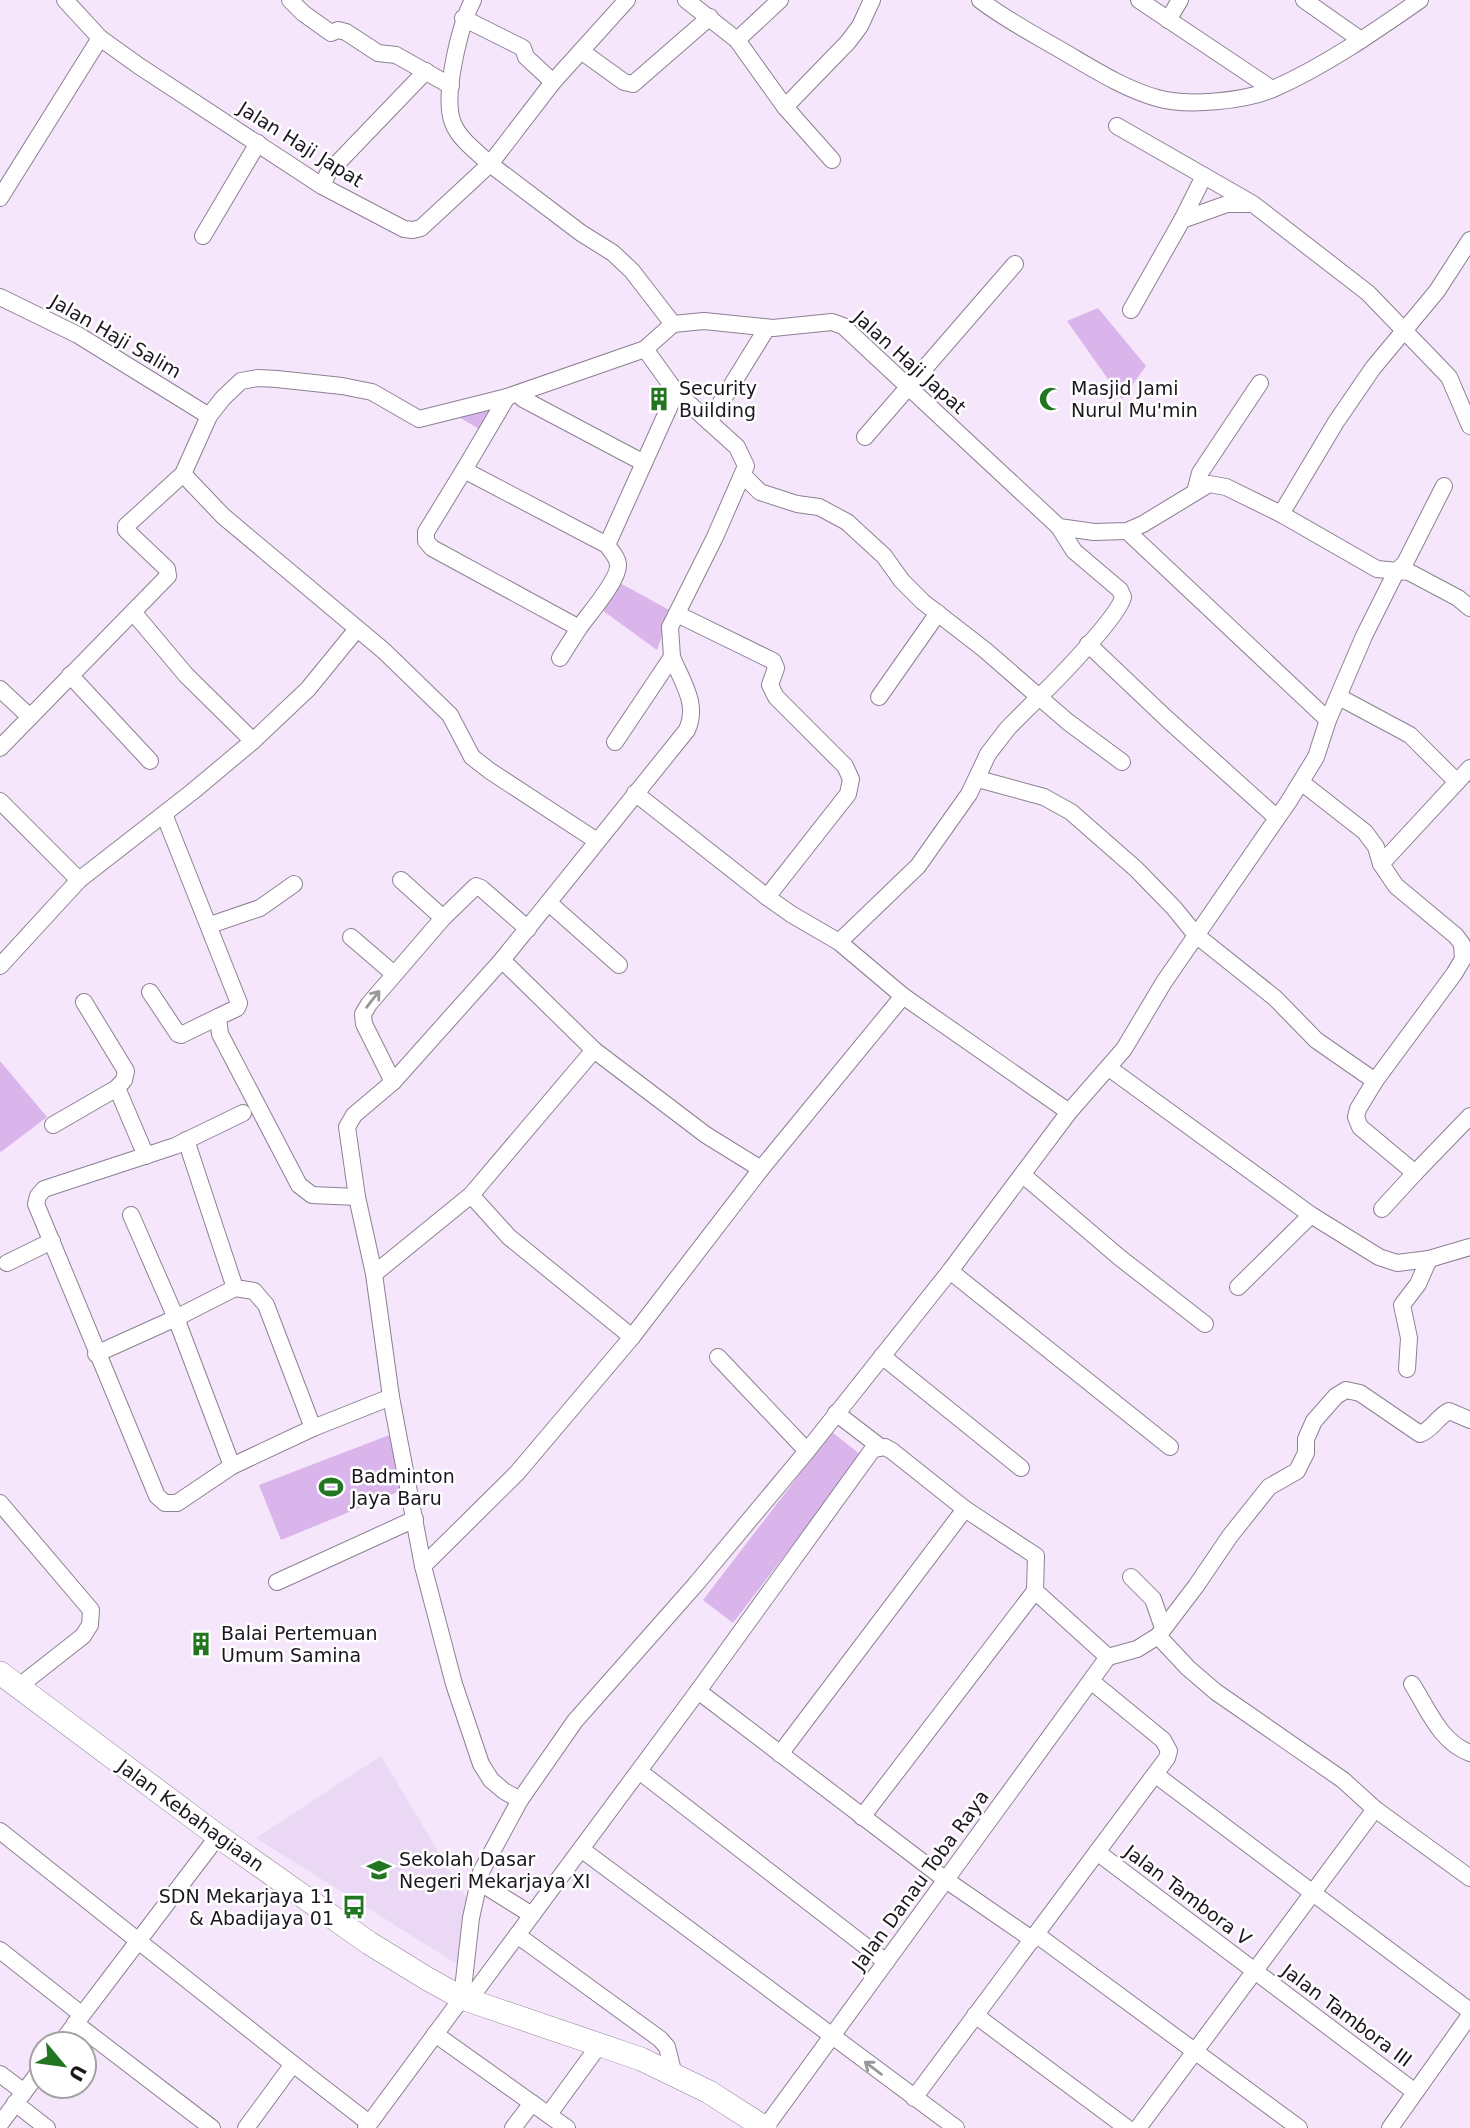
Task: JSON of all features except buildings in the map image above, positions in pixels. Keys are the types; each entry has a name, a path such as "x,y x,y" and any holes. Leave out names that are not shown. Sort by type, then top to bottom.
{"street":[{"name":"Jalan Haji Japat","path":"65,0 100,38 139,66 322,186 404,229 413,230 427,223 489,164"},
{"path":"290,0 331,33 338,30 346,32 378,53 396,54 451,86"},
{"path":"0,748 169,574 167,569 125,530 126,526 183,474 209,416 223,398 241,382 258,378 342,386 372,392 419,419 515,398 645,349 673,324 632,271 613,253 581,233 489,164 453,125 450,113 451,86 463,18 473,0"},
{"path":"489,164 553,82 627,0"},
{"path":"686,0 737,40 785,107 832,160"},
{"path":"737,40 780,0"},
{"path":"785,107 848,42 860,26 872,0"},
{"path":"980,0 1124,86 1158,99 1185,102 1244,97 1272,89 1361,40 1420,0"},
{"path":"1139,0 1272,89"},
{"path":"1168,20 1180,0"},
{"path":"1304,0 1361,40"},
{"path":"581,51 624,82 633,84 710,17"},
{"path":"463,18 523,48 526,57 553,82"},
{"path":"0,198 100,38"},
{"path":"322,186 328,173 426,71"},
{"path":"1117,126 1253,204 1368,293 1449,377 1470,426"},
{"path":"203,236 258,143"},
{"path":"1131,310 1204,176"},
{"path":"1182,220 1227,204 1253,204"},
{"path":"1281,514 1336,422 1373,368 1437,291 1470,240"},
{"path":"865,438 1015,264"},
{"name":"Jalan Haji Salim","path":"0,297 79,335 209,416"},
{"name":"Jalan Haji Japat","path":"673,324 704,321 767,328 832,322 853,334 1059,527 1074,551 1120,590 1123,597 1118,611 1088,644"},
{"path":"709,422 767,328"},
{"path":"520,1800 491,1780 481,1764 454,1684 423,1566 391,1397 374,1274 357,1197 347,1127 354,1115 393,1082 502,960 687,730 693,718 693,708 672,657 670,627 746,466 737,447 676,392 645,349"},
{"path":"1195,492 1200,473 1260,383"},
{"path":"607,545 676,392"},
{"path":"515,398 644,463"},
{"path":"515,398 464,470 426,532 426,541 432,548 579,628"},
{"path":"464,470 607,545 618,564 616,575 560,659"},
{"path":"183,474 223,516 384,651 450,715 471,757 597,841"},
{"path":"743,475 760,492 797,504 819,507 847,522 884,556 909,588 1061,716 1122,762"},
{"path":"1059,527 1094,532 1127,531 1209,484 1226,486 1377,569 1409,572 1458,598 1470,608"},
{"path":"465,1999 471,1917 481,1872 520,1800 575,1721 696,1584 807,1451 950,1271 1069,1112 1124,1049 1164,982 1316,757 1328,720 1364,636 1444,486"},
{"path":"1127,531 1328,720"},
{"path":"133,612 186,675 253,741"},
{"path":"879,697 938,613"},
{"path":"677,614 773,661 776,668 770,685 776,698 845,766 851,779 848,794 766,897"},
{"path":"0,966 79,880 253,741 308,689 356,629"},
{"path":"839,942 918,866 978,779 988,754 1008,727 1088,644 1277,818"},
{"path":"615,743 672,657"},
{"path":"70,675 150,761"},
{"path":"0,690 30,717"},
{"path":"1339,696 1410,735 1457,782"},
{"path":"1381,864 1470,768"},
{"path":"978,779 1033,793 1064,806 1136,869 1174,908 1196,936 1275,998 1316,1040 1375,1082"},
{"path":"1301,782 1365,832 1396,886 1462,944 1464,952 1454,974 1375,1082 1356,1117 1360,1127 1415,1173"},
{"path":"635,793 766,897 839,942 903,996 1069,1112"},
{"path":"0,801 79,880"},
{"path":"149,992 181,1035 237,1008 239,1003 164,814"},
{"path":"401,880 443,918"},
{"path":"210,925 260,908 294,884"},
{"path":"393,1082 364,1024 363,1014 443,918 476,886 528,929"},
{"path":"549,903 620,965"},
{"path":"351,937 394,974"},
{"path":"502,960 594,1050 706,1135 761,1169"},
{"path":"423,1566 517,1473 632,1337 761,1169 903,996"},
{"path":"53,1125 117,1088 124,1080 126,1071 84,1002"},
{"path":"218,1017 220,1034 299,1185 312,1195 357,1197"},
{"path":"374,1274 471,1195 594,1050"},
{"path":"1109,1068 1311,1215 1380,1257 1396,1263 1429,1259 1470,1247"},
{"path":"117,1088 146,1156"},
{"path":"243,1113 146,1156 44,1189 36,1204 96,1354 160,1500 171,1505 177,1503 232,1466 313,1428 391,1397"},
{"path":"1382,1209 1470,1116"},
{"path":"186,1140 235,1287"},
{"path":"1023,1175 1119,1257 1205,1324"},
{"path":"471,1195 509,1237 632,1337"},
{"path":"131,1215 176,1318 232,1466"},
{"path":"1238,1287 1311,1215"},
{"path":"7,1263 52,1241"},
{"path":"1406,1369 1409,1338 1402,1305 1418,1284 1429,1259"},
{"path":"950,1271 1170,1447"},
{"path":"96,1354 176,1318 235,1287 254,1291 266,1305 313,1428"},
{"path":"882,1356 1021,1468"},
{"path":"718,1357 807,1451"},
{"path":"1035,1591 1108,1657 1137,1649 1160,1632 1269,1487 1297,1471 1306,1452 1310,1429 1320,1412 1336,1396 1346,1390 1360,1393 1420,1434 1442,1414 1450,1411 1470,1420"},
{"path":"836,1413 879,1446 892,1451 965,1509 1036,1556 1035,1591 862,1817"},
{"path":"0,1831 368,2126 435,2034 517,1935 870,1452 879,1446"},
{"path":"0,1503 91,1611 90,1625 83,1636 9,1680"},
{"path":"780,1754 965,1509"},
{"path":"277,1583 415,1519"},
{"path":"1131,1577 1153,1599 1160,1632 1188,1668 1216,1692 1343,1780 1375,1809 1470,1878"},
{"name":"Jalan Danau Toba Raya","path":"765,2128 1108,1657"},
{"name":"Jalan Kebahagiaan","path":"9,1680 218,1836 369,1943 465,1999 600,2044 674,2075 709,2092 765,2128"},
{"path":"914,2098 1156,1775 1169,1751 1163,1740 1091,1681"},
{"path":"1412,1684 1441,1732 1457,1748 1470,1753"},
{"path":"698,1690 946,1880 1035,1938 1196,2051 1299,2128"},
{"path":"639,1771 886,1962"},
{"path":"1156,1775 1470,2013 1391,2128"},
{"path":"1138,2128 1375,1809"},
{"path":"70,2030 218,1836"},
{"path":"581,1849 956,2128"},
{"name":"Jalan Tambora V","path":"1097,1852 1254,1971"},
{"path":"479,1882 532,1915"},
{"path":"517,1935 660,2039 667,2047 674,2075"},
{"path":"0,1950 212,2128"},
{"name":"Jalan Tambora III","path":"1254,1971 1415,2092"},
{"path":"975,2015 1127,2128"},
{"path":"435,2034 567,2128"},
{"path":"550,2114 600,2044"},
{"path":"246,2128 293,2064"},
{"path":"0,2074 47,2128"},
{"path":"0,2123 28,2086"},
{"path":"513,2128 532,2103"}],"shaded area":[{"path":"1098,308 1146,366 1122,399 1067,321"},
{"path":"493,407 479,429 459,417"},
{"path":"620,583 671,611 657,650 602,610"},
{"path":"0,1061 47,1117 1,1152 0,1151"},
{"path":"832,1432 861,1455 733,1623 703,1600"},
{"name":"Badminton Jaya Baru","path":"392,1434 403,1490 281,1540 259,1485"},
{"name":"Sekolah Dasar Negeri Mekarjaya XI","path":"381,1756 469,1903 457,1964 256,1838"}],"place":[{"name":"Security Building","path":"659,399"},
{"name":"Masjid Jami Nurul Mu'min","path":"1051,399"},
{"name":"Badminton Jaya Baru","path":"331,1487"},
{"name":"Balai Pertemuan Umum Samina","path":"201,1644"},
{"name":"Sekolah Dasar Negeri Mekarjaya XI","path":"379,1870"},
{"name":"SDN Mekarjaya 11 & Abadijaya 01","path":"354,1907"}]}
